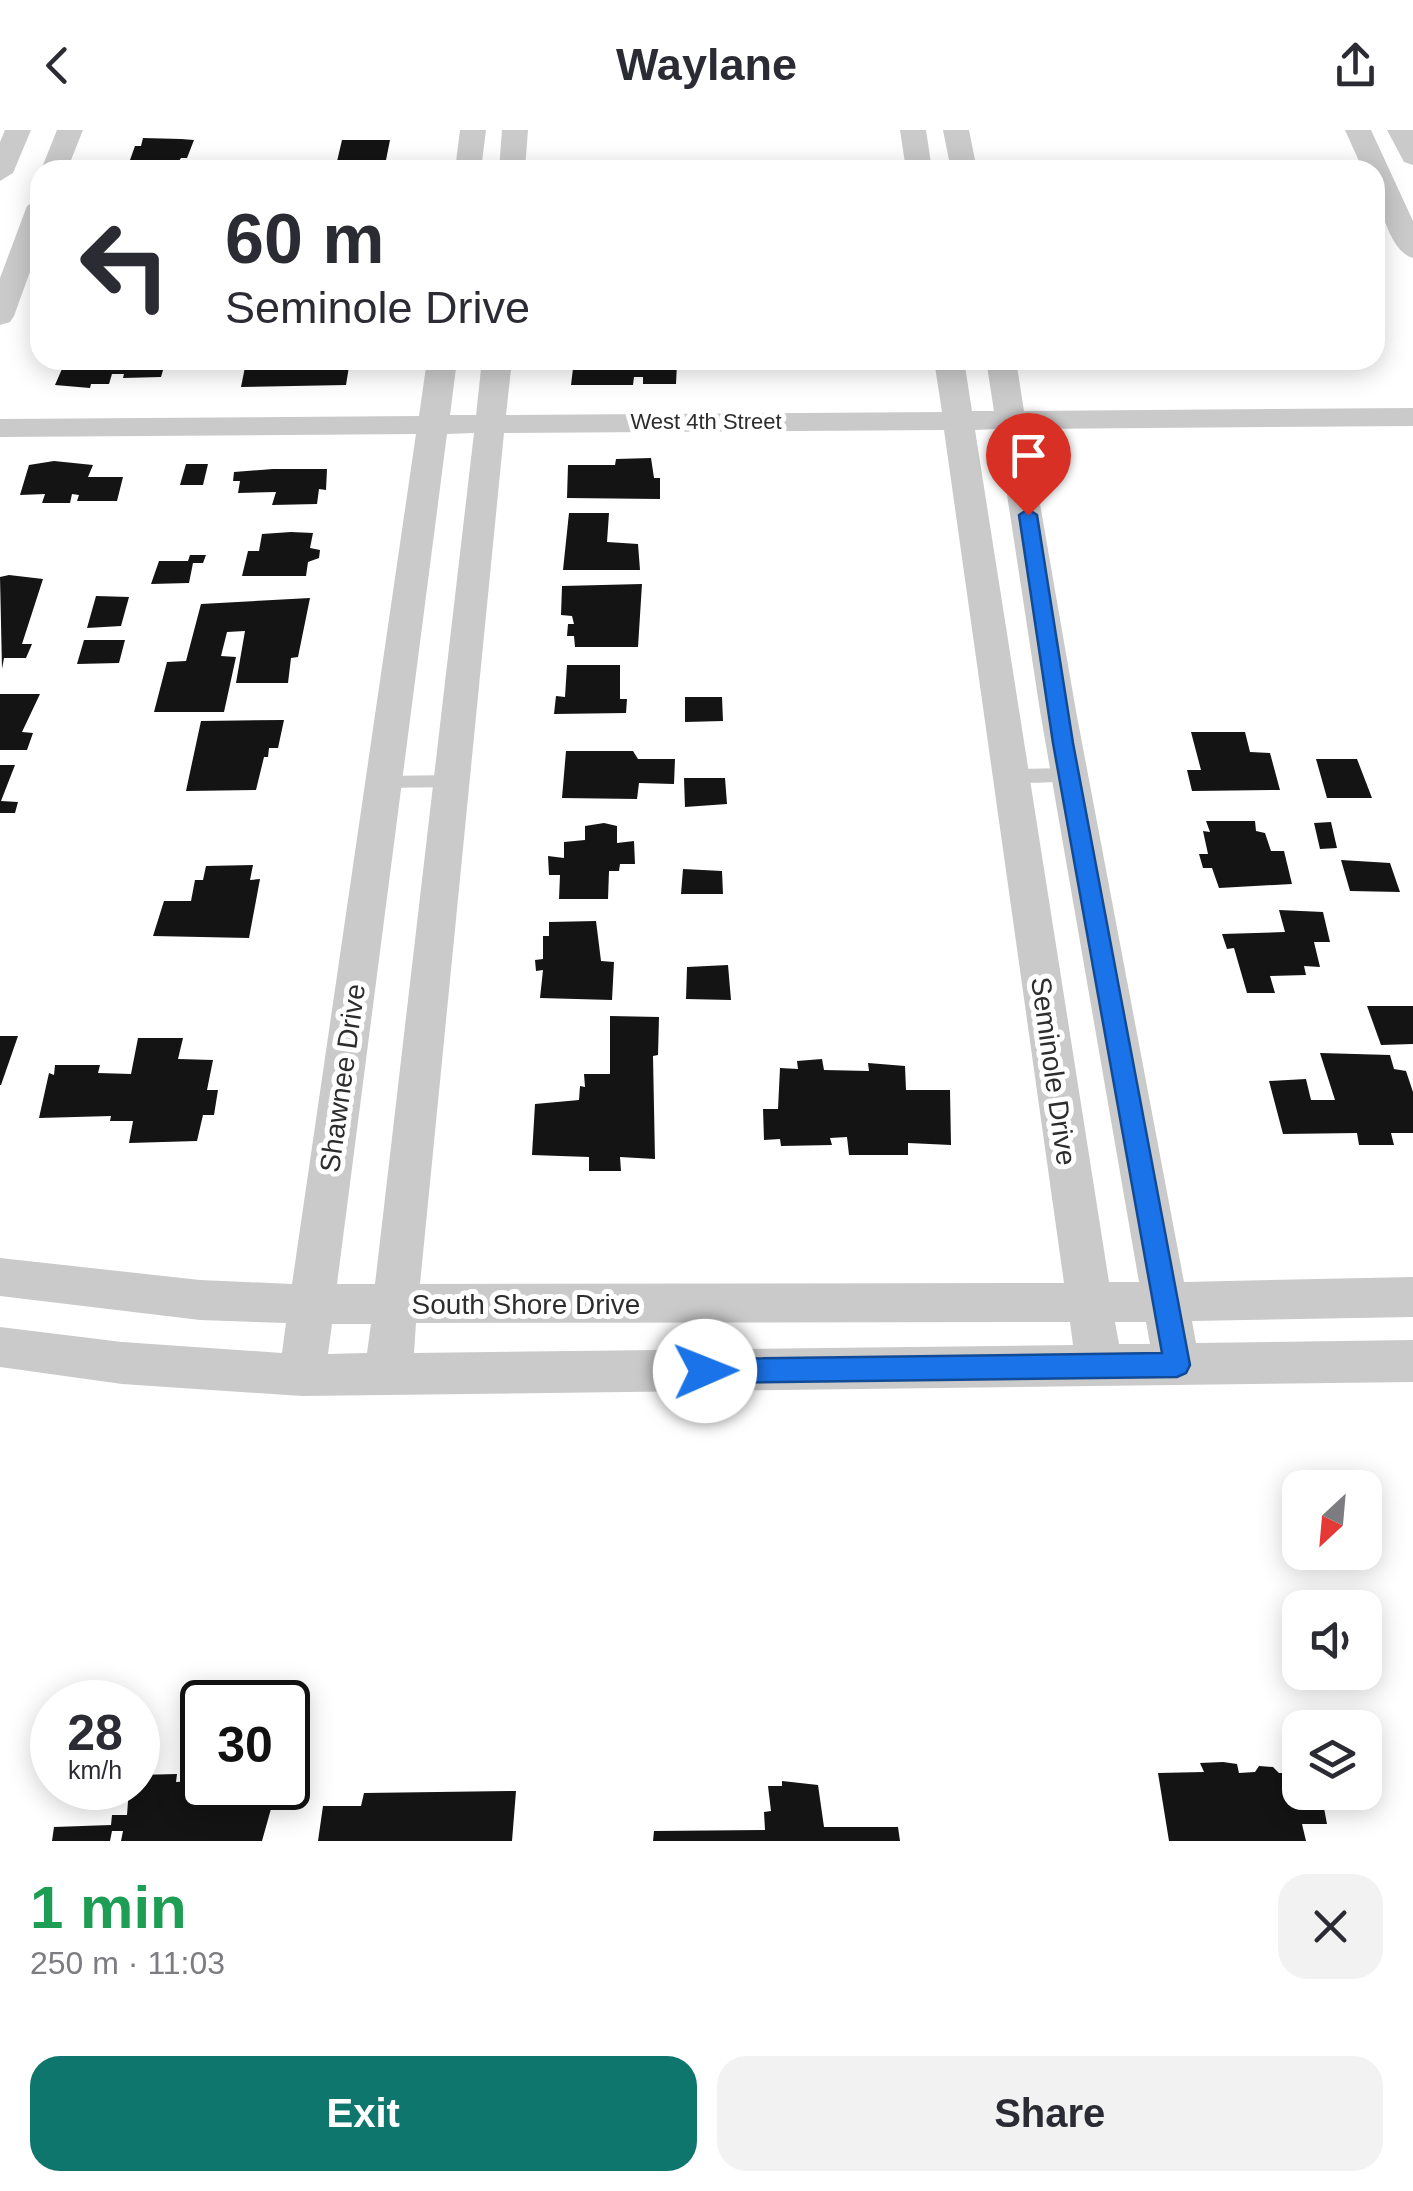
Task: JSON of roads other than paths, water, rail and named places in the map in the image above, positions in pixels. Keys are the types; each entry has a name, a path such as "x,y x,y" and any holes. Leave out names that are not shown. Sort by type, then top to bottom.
{"street":[{"path":"0,173 18,130"},
{"path":"58,160 70,130"},
{"path":"469,160 473,130"},
{"path":"513,160 515,130"},
{"path":"913,130 918,160"},
{"path":"956,130 962,160"},
{"path":"1358,130 1372,160"},
{"path":"1400,130 1413,157"},
{"path":"1385,189 1413,250"},
{"path":"0,316 30,234"},
{"name":"Shawnee Drive","path":"302,1375 441,370"},
{"path":"388,1375 496,370"},
{"name":"Seminole Drive","path":"950,370 1099,1366"},
{"path":"1003,370 1069,774 1162,1302 1177,1365"},
{"name":"West 4th Street","path":"0,428 1413,416"},
{"name":"South Shore Drive","path":"0,1277 200,1300 311,1304 1162,1302 1413,1297"},
{"path":"0,1348 122,1363 302,1375 1413,1362"}],"lane":[{"path":"1010,775 1069,774"},
{"path":"384,782 454,781"}]}
